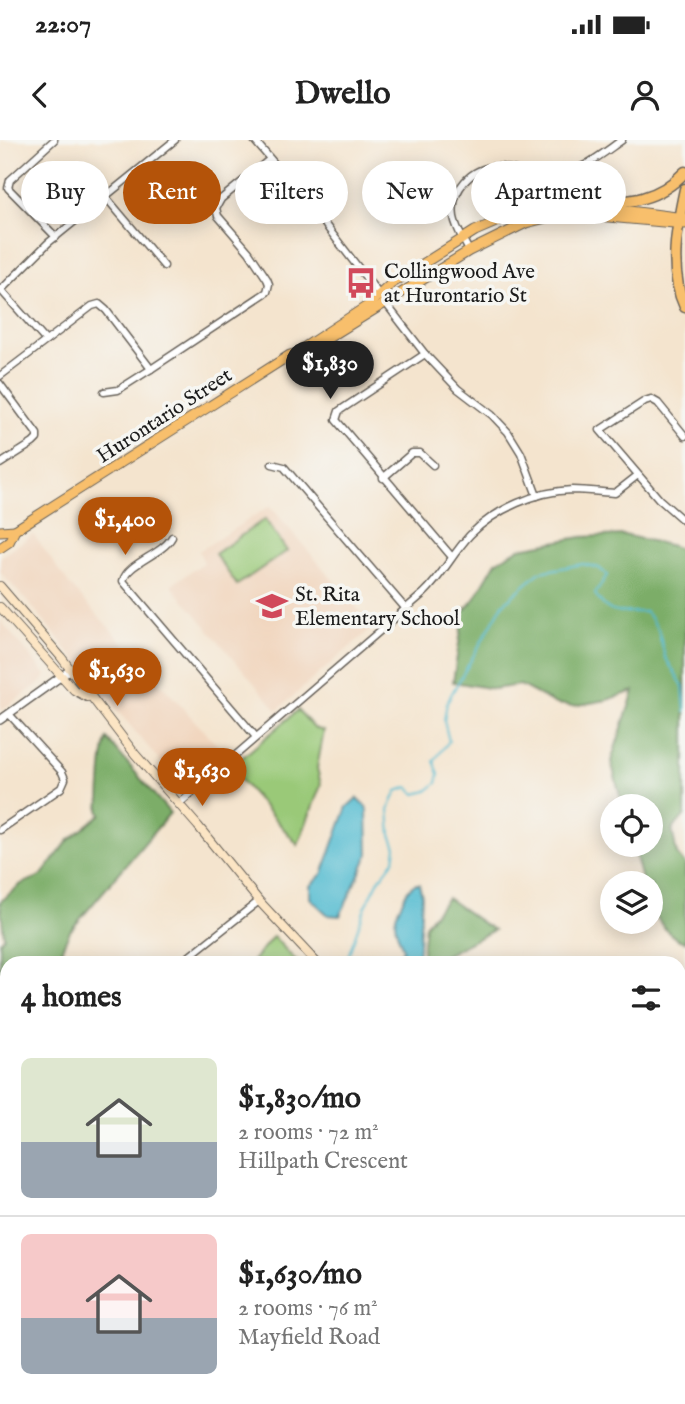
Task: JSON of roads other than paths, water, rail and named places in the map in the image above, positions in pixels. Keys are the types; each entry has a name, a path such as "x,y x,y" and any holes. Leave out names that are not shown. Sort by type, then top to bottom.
{"highway":[{"path":"626,202 665,190 685,172"},
{"path":"685,189 676,275 685,307"}],"main road":[{"name":"Hurontario Street","path":"626,211 682,221"},
{"name":"Hurontario Street","path":"0,531 15,530 290,355 309,350 470,251 518,226 563,215 606,215 682,221"},
{"name":"Hurontario Street","path":"296,354 367,306 391,284 490,224"},
{"name":"Hurontario Street","path":"0,548 9,542 15,530"},
{"path":"0,586 70,670 118,735 259,901 310,956"},
{"path":"0,607 74,690 92,699"}],"street":[{"path":"54,140 10,180 8,188 56,237"},
{"path":"109,191 175,140"},
{"path":"254,140 425,354 458,389 509,432 521,453 537,496"},
{"path":"470,251 454,218 455,200 460,187 473,174 496,167 540,176 557,175 576,169 622,140"},
{"path":"104,392 118,390 262,296 269,288 261,269 243,243 218,216 216,208 221,199 270,159"},
{"path":"109,201 164,266"},
{"path":"46,341 0,289 71,224"},
{"path":"0,376 92,306 99,304 151,369"},
{"path":"425,354 339,411 336,416 337,423 452,557"},
{"path":"0,384 37,435 33,443 0,464"},
{"path":"685,436 658,403 651,399 600,430 666,506 685,522"},
{"path":"383,478 412,453 422,454 433,465"},
{"path":"272,464 284,467 405,609"},
{"path":"179,804 433,585 452,557 482,525 505,510 537,496 569,490 615,493 638,475"},
{"path":"172,537 167,545 124,576 123,581 256,737"},
{"path":"0,720 70,670"},
{"path":"0,830 61,788 65,779 62,772 9,713"},
{"path":"190,956 259,901"}],"water":[{"path":"357,798 367,808 368,855 340,916 328,915 310,898 310,886 322,874 347,807"},
{"path":"419,884 422,896 418,956 399,956 403,949 395,920 410,888"}],"waterway":[{"path":"348,956 365,908 379,880 394,860 396,847 391,835 389,809 397,791 408,787 416,794 427,791 437,783 439,774 434,761 449,741 444,721 447,702 503,604 540,572 583,564 599,568 607,575 595,594 606,607 617,612 646,612 658,629 665,657 683,686 685,712"},
{"path":"0,1154 0,1160"}],"place":[{"name":"Collingwood Ave at Hurontario St","path":"361,283"},
{"name":"St. Rita Elementary School","path":"272,606"}]}
